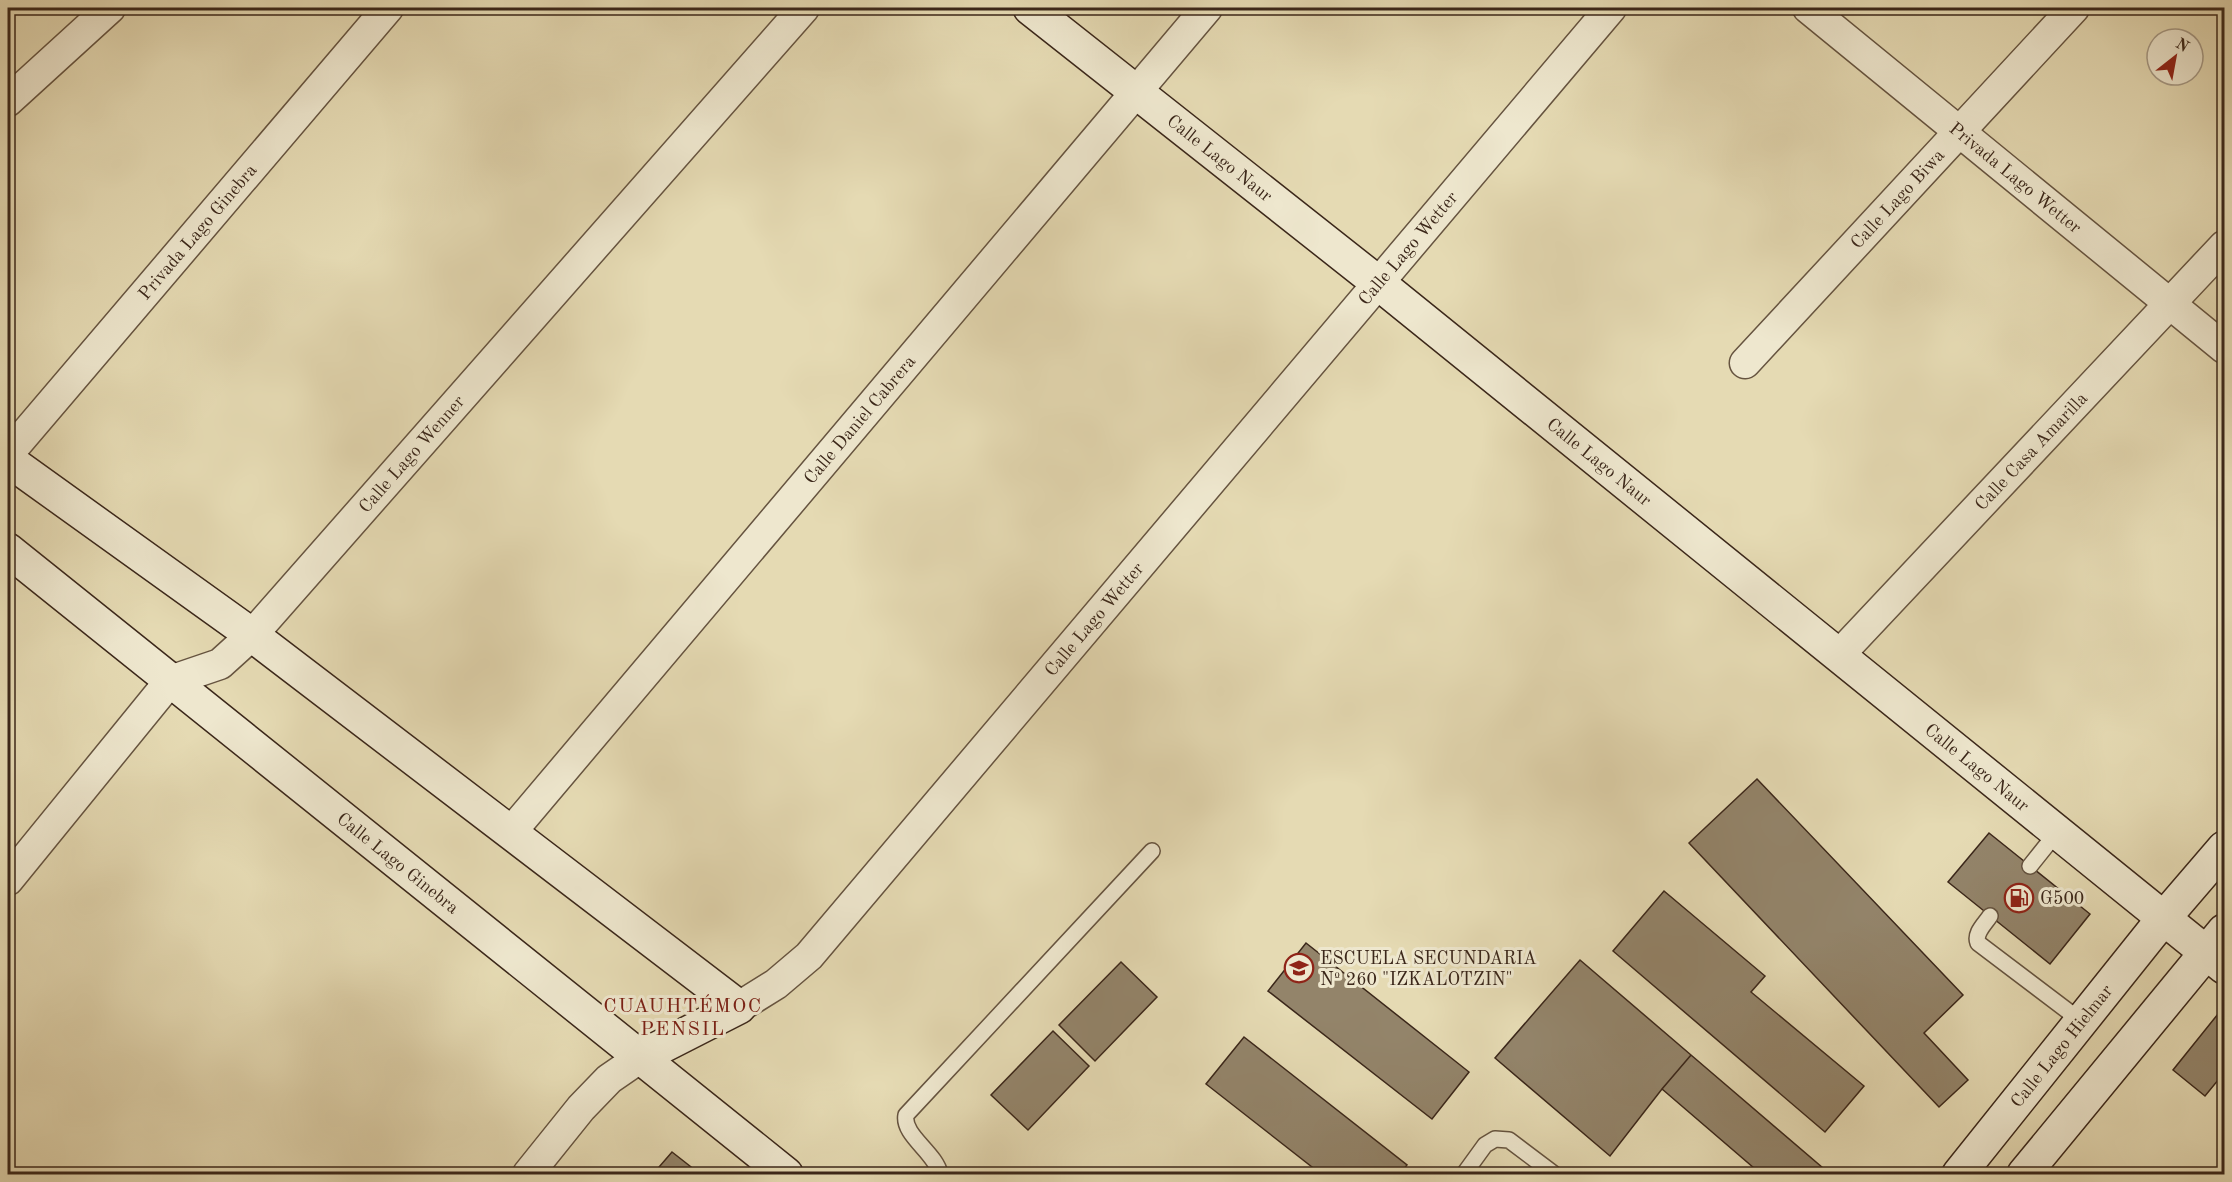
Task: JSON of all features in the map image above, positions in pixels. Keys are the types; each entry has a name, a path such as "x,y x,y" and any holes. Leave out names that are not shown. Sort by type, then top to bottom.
{"street":[{"path":"8,101 110,8"},
{"name":"Privada Lago Ginebra","path":"8,454 388,8"},
{"name":"Calle Lago Wenner","path":"170,681 220,664 252,635 804,8"},
{"name":"Calle Lago Naur","path":"1030,8 1377,282 2058,831 2163,919 2218,950"},
{"name":"Calle Daniel Cabrera","path":"511,832 1207,8"},
{"name":"Calle Lago Wetter","path":"528,1174 581,1108 609,1080 641,1057 739,1007 777,984 809,956 1611,8"},
{"name":"Privada Lago Wetter","path":"1808,8 1962,131 2224,348"},
{"name":"Calle Lago Biwa","path":"1745,363 2074,8"},
{"name":"Calle Casa Amarilla","path":"1839,655 2224,246"},
{"path":"8,460 252,635 739,1007"},
{"name":"Calle Lago Ginebra","path":"8,550 786,1174"},
{"path":"8,880 170,681"},
{"name":"Calle Lago Hielmar","path":"1959,1174 2080,1021 2224,848"},
{"path":"2025,1174 2218,950"}],"lane":[{"path":"2030,866 2058,831"},
{"path":"940,1174 938,1165 906,1126 906,1115 1152,850"},
{"path":"1990,916 1976,937 1978,943 2080,1021"},
{"path":"1464,1174 1485,1145 1495,1139 1509,1140 1554,1174"}],"building":[{"path":"1757,779 1963,995 1924,1033 1968,1080 1939,1107 1689,843"},
{"name":"G500","path":"1989,833 2090,914 2050,964 1948,882"},
{"path":"1664,891 1765,976 1751,992 1864,1086 1825,1132 1613,951"},
{"path":"1306,943 1469,1072 1432,1119 1268,991"},
{"path":"1580,960 1691,1055 1610,1156 1495,1058"},
{"path":"1121,962 1157,997 1095,1061 1059,1025"},
{"path":"2222,1009 2224,1011 2224,1075 2205,1096 2173,1070"},
{"path":"1053,1031 1089,1066 1028,1130 991,1095"},
{"path":"1244,1037 1407,1165 1400,1174 1321,1174 1206,1084"},
{"path":"1691,1055 1830,1174 1761,1174 1662,1089"},
{"path":"672,1152 700,1174 653,1174"}],"place":[{"name":"G500","path":"2019,898"},
{"name":"ESCUELA SECUNDARIA Nº 260 \"IZKALOTZIN\"","path":"1299,968"}],"district":[{"name":"CUAUHTÉMOC PENSIL","path":"683,1016"}]}
